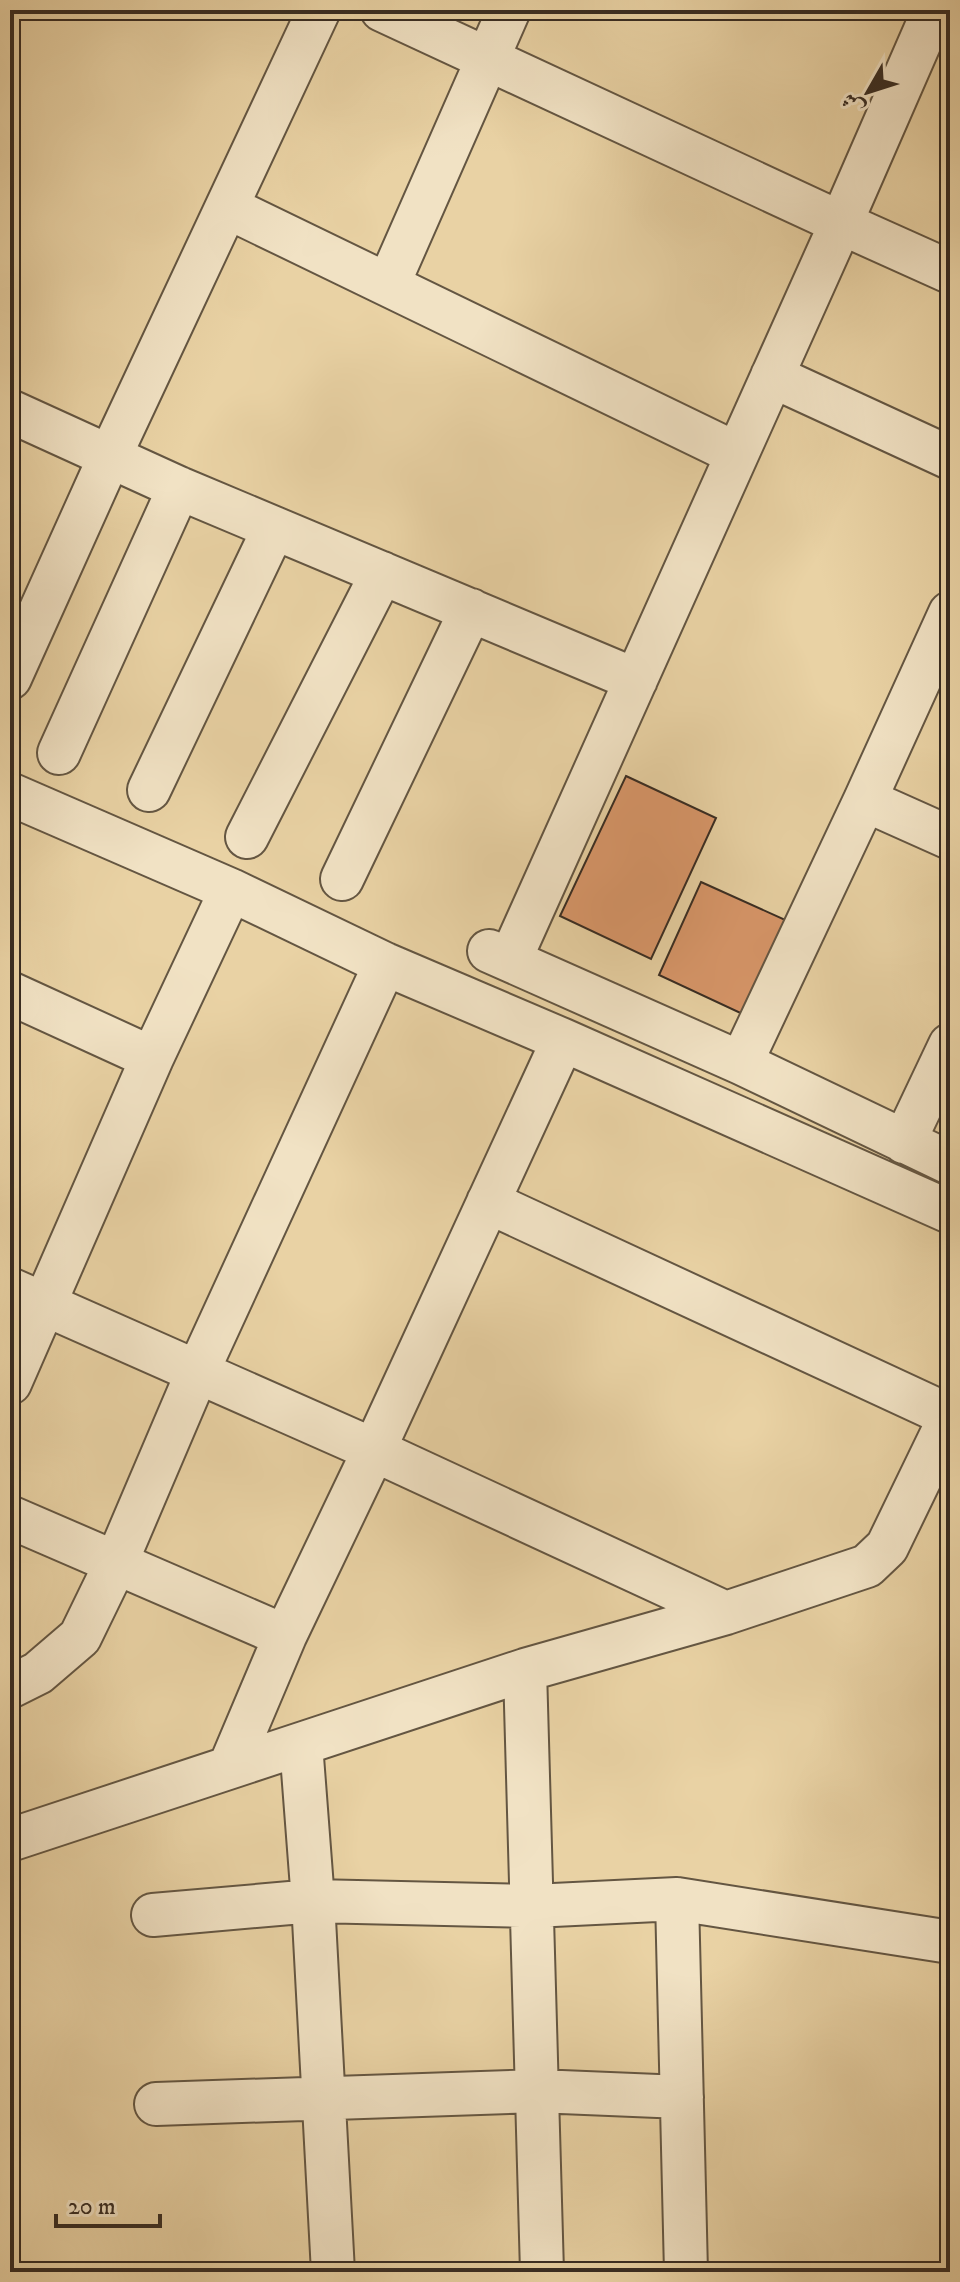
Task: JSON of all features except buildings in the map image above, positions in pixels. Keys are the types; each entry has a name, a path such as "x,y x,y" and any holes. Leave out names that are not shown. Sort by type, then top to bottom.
{"street":[{"path":"10,678 110,456 319,10"},
{"path":"382,10 950,272"},
{"path":"388,285 509,10"},
{"path":"934,10 636,680 500,955 741,1063 950,1163"},
{"path":"227,207 737,454"},
{"path":"772,376 950,458"},
{"path":"10,411 179,488 636,680"},
{"path":"59,753 179,488"},
{"path":"149,790 274,528"},
{"path":"247,837 382,573"},
{"path":"342,879 471,610"},
{"path":"741,1063 950,613"},
{"path":"10,794 231,890 385,964 950,1212"},
{"path":"865,800 950,838"},
{"path":"10,1383 28,1297 152,1058 231,890"},
{"path":"10,1687 38,1673 80,1637 116,1563 197,1373 385,964"},
{"path":"10,993 152,1058"},
{"path":"230,1766 285,1636 563,1040"},
{"path":"904,1142 950,1045"},
{"path":"10,1840 525,1670 726,1613 867,1566 887,1547 950,1417 488,1202"},
{"path":"28,1297 374,1450 726,1613"},
{"path":"10,1517 285,1636"},
{"path":"525,1670 542,2272"},
{"path":"301,1744 313,1901 333,2272"},
{"path":"677,1899 686,2272"},
{"path":"153,1915 313,1901 533,1906 677,1899 950,1942"},
{"path":"156,2104 537,2091 682,2097"}]}
